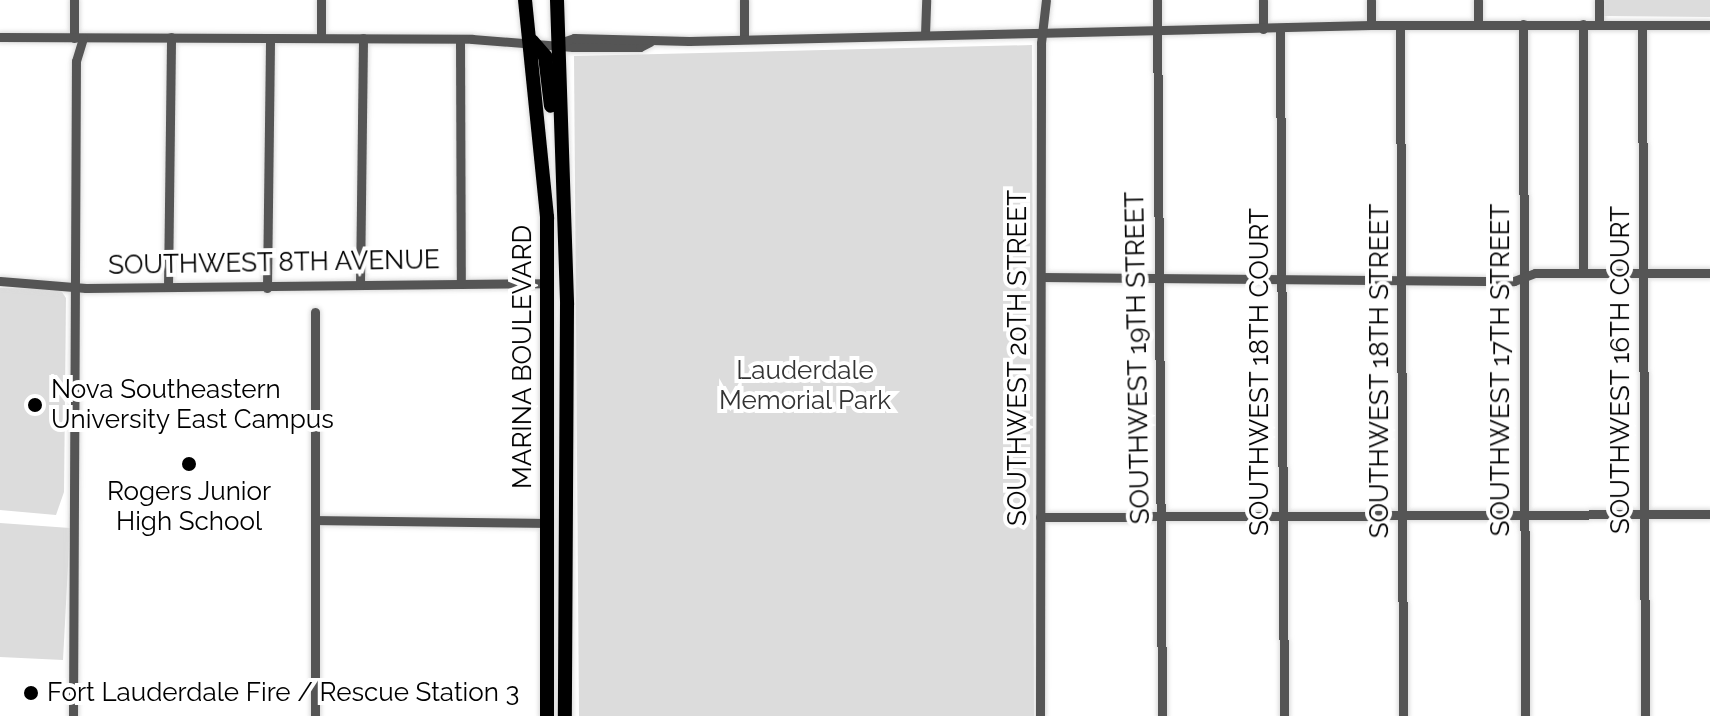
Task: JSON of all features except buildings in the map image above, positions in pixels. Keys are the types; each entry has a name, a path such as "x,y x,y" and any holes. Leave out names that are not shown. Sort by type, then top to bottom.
{"main road":[{"name":"MARINA BOULEVARD","path":"525,0 532,40 549,283 547,716"},
{"name":"MARINA BOULEVARD","path":"557,0 567,305 565,716"},
{"path":"532,40 545,56 551,109 560,128"},
{"path":"549,283 567,305"}],"street":[{"path":"73,716 78,38 74,0"},
{"path":"321,0 321,38"},
{"path":"744,0 744,37"},
{"path":"925,35 926,0"},
{"name":"SOUTHWEST 20TH STREET","path":"1040,716 1043,33 1046,0"},
{"name":"SOUTHWEST 19TH STREET","path":"1157,0 1162,716"},
{"path":"1263,0 1263,29"},
{"path":"1371,0 1371,25"},
{"path":"1478,0 1478,25"},
{"path":"1599,0 1599,24"},
{"name":"SOUTHWEST 17TH STREET","path":"1523,24 1525,716"},
{"path":"1583,24 1583,273"},
{"path":"0,37 460,39 559,43 631,37 650,42 744,37 1371,25 1710,25"},
{"name":"SOUTHWEST 16TH COURT","path":"1642,25 1645,716"},
{"name":"SOUTHWEST 18TH STREET","path":"1400,26 1403,716"},
{"name":"SOUTHWEST 18TH COURT","path":"1280,29 1284,716"},
{"path":"168,287 171,37"},
{"path":"267,288 270,38"},
{"path":"360,285 363,38"},
{"path":"460,39 461,283"},
{"path":"1041,277 1401,281 1583,273 1710,273"},
{"name":"SOUTHWEST 8TH AVENUE","path":"0,281 267,288 549,283"},
{"path":"315,312 315,716"},
{"path":"1040,517 1710,514"},
{"path":"315,520 546,523"}],"green space":[{"path":"1603,0 1710,0 1710,17 1604,16"},
{"name":"Lauderdale Memorial Park","path":"1032,45 1034,716 579,716 574,56"},
{"name":"Nova Southeastern University East Campus","path":"0,288 60,289 66,298 64,492 56,515 0,510"},
{"path":"0,523 70,528 63,660 0,657"}],"place":[{"name":"Nova Southeastern University East Campus","path":"35,405"},
{"name":"Rogers Junior High School","path":"189,464"},
{"name":"Fort Lauderdale Fire / Rescue Station 3","path":"31,693"}]}
